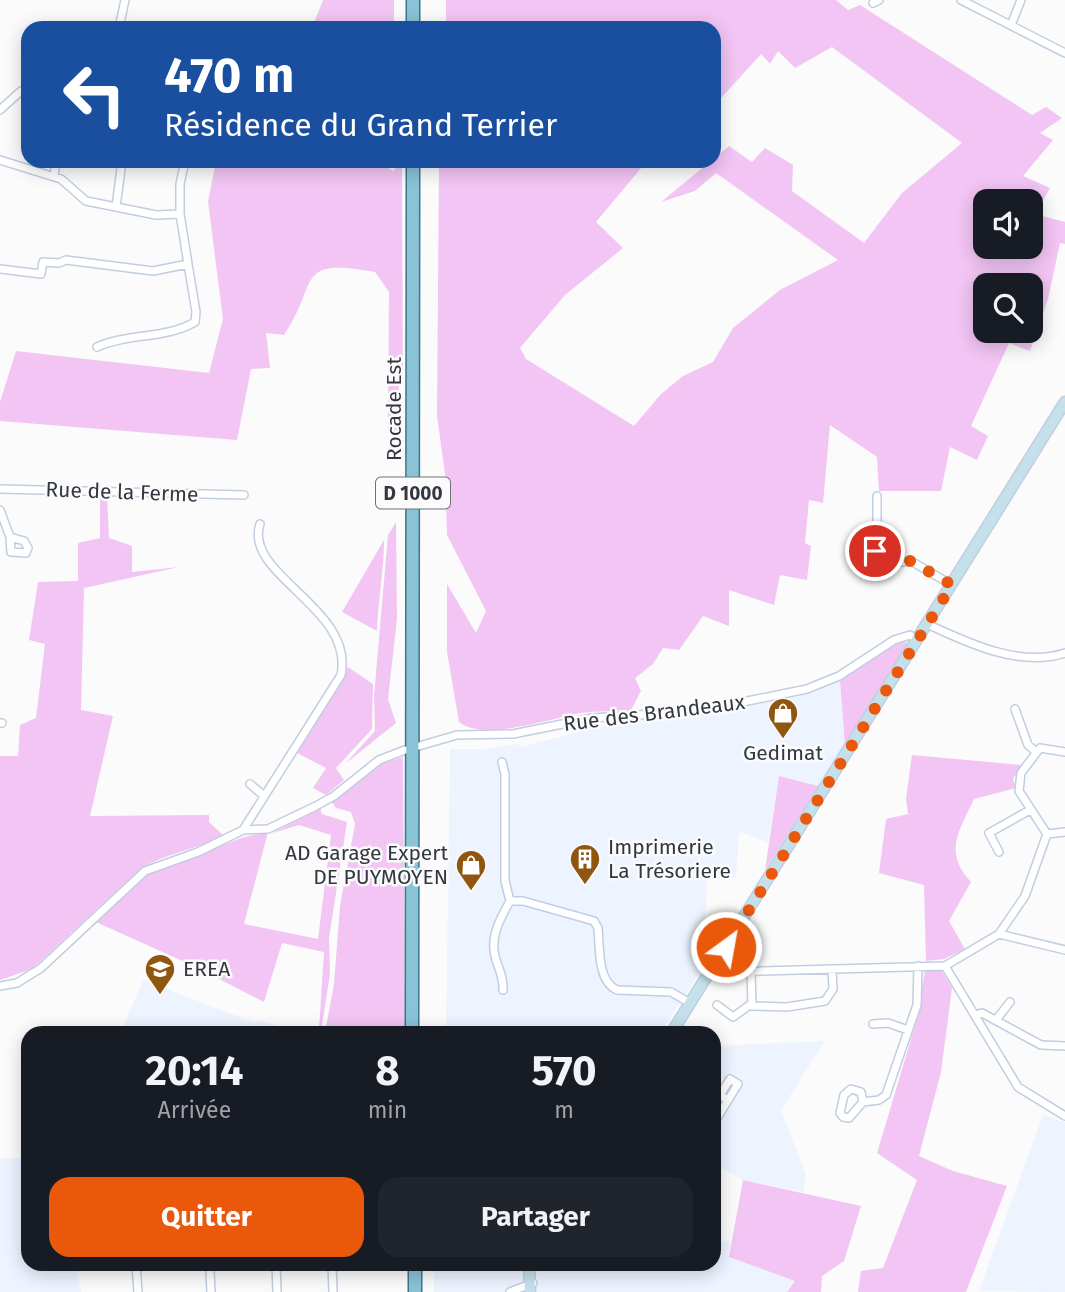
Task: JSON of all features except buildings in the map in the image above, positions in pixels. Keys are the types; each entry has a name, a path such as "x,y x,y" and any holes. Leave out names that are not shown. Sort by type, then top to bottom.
{"main road":[{"path":"413,0 413,21"},
{"name":"Rocade Est","path":"412,1026 413,168"},
{"name":"Rocade Est","path":"413,824 417,1026"},
{"path":"415,1271 415,1292"}],"street":[{"path":"120,21 125,0"},
{"path":"961,0 1065,53"},
{"path":"1011,25 1021,0"},
{"path":"0,110 21,91"},
{"path":"0,160 21,166"},
{"path":"27,168 54,176 86,201 156,215 180,214"},
{"path":"54,176 55,168"},
{"path":"116,208 121,168"},
{"path":"97,346 120,338 185,328 195,322 196,312 180,214 180,184 183,168"},
{"path":"0,269 41,274 43,262 59,263 66,260 153,271 188,264"},
{"path":"676,1026 1065,402"},
{"name":"Rue de la Ferme","path":"0,489 244,495"},
{"path":"877,496 877,530 872,535 875,551 894,563 911,561 952,585"},
{"path":"0,510 10,537"},
{"path":"243,830 341,676 343,661 332,625 263,555 258,531 260,524"},
{"path":"927,624 958,638 1015,656 1034,659 1065,653"},
{"name":"Rue des Brandeaux","path":"419,746 457,736 513,734 592,718 691,712 807,690 839,676 894,640 910,635 917,640"},
{"path":"1015,709 1028,745 1035,751"},
{"path":"1047,834 1019,791 1021,773 1035,751 1040,748 1065,752"},
{"path":"0,986 17,983 41,968 145,871 198,852 243,830 268,828 306,811 334,796 379,760 405,750"},
{"path":"502,762 505,774 505,881 510,901 495,934 494,947 504,979 503,990"},
{"path":"250,785 263,795"},
{"path":"999,852 989,833 1030,810"},
{"path":"1047,834 1065,832"},
{"path":"713,967 728,972 751,972 945,966 999,934 1024,895 1047,834"},
{"path":"510,901 523,901 594,921 598,928 604,978 617,990 671,992 690,1003"},
{"path":"999,934 1065,950"},
{"path":"863,1102 879,1100 886,1095 918,999 918,966"},
{"path":"945,966 1018,1087 1065,1116"},
{"path":"751,1004 753,1007 787,1007 822,1002 832,992 832,969"},
{"path":"751,972 751,1004"},
{"path":"996,1020 1010,1002"},
{"path":"717,1005 733,1017 751,1004"},
{"path":"975,1015 982,1013 1041,1045 1065,1046"},
{"path":"873,1024 888,1023 908,1030"},
{"path":"721,1112 728,1100"},
{"path":"136,1271 138,1292"},
{"path":"211,1271 211,1292"},
{"path":"276,1271 277,1292"},
{"path":"332,1271 333,1292"},
{"path":"510,1292 532,1288"}],"shaded area":[{"path":"323,0 394,0 394,21 315,21"},
{"path":"446,0 836,0 848,10 860,5 1032,115 1046,107 1062,118 1040,133 1053,140 1023,176 1050,188 1043,200 1043,189 973,189 973,259 1043,259 1043,216 1065,222 1065,244 1060,243 1043,313 1043,273 973,273 973,343 1009,343 971,426 988,436 977,460 950,447 941,491 879,491 877,457 830,425 823,503 809,500 805,543 811,546 807,580 780,575 774,605 729,590 729,626 703,616 679,650 663,648 653,664 635,678 641,691 631,710 581,713 501,729 470,728 459,722 447,652 447,584 476,633 486,611 447,535 445,474 437,416 439,168 641,168 596,222 623,248 565,295 520,348 526,359 634,426 661,394 683,376 713,362 733,328 780,290 838,260 716,173 695,191 661,202 702,168 721,168 721,153 729,146 752,162 765,148 793,165 792,191 864,243 902,193 962,143 832,47 795,68 778,51 770,64 761,54 721,98 721,21 446,21"},
{"path":"215,168 388,168 393,171 402,168 403,384 399,384 396,442 388,430 389,292 375,272 349,268 320,271 312,278 284,335 266,333 270,368 251,369 237,440 0,421 0,402 16,351 209,373 223,319 208,202"},
{"path":"1009,343 1033,343 1030,351"},
{"path":"100,495 107,496 109,538 132,546 132,572 179,567 84,588 81,710 113,716 90,816 209,815 209,822 224,836 140,869 32,969 0,980 0,756 18,756 20,725 36,718 45,644 29,640 38,582 78,581 78,543 100,538"},
{"path":"396,522 397,619 388,699 396,723 345,764 375,731 374,696 388,535"},
{"path":"384,540 383,563 377,631 342,612"},
{"path":"906,642 908,646 845,746 840,680 896,643"},
{"path":"348,667 373,684 372,729 336,768 344,780 326,795 313,788 326,768 295,752"},
{"path":"840,680 845,746 818,786 779,776 768,842 739,832 736,878 707,877 705,924 728,929 665,1026 446,1026 450,749 482,749 519,744 520,747 609,724 778,701 815,692"},
{"path":"912,755 1022,765 1013,779 1016,788 974,799 959,831 956,841 958,861 971,882 949,921 965,949 944,959 926,961 924,885 879,873 886,819 908,814 906,798"},
{"path":"403,757 405,1026 326,1026 334,984 340,906 355,824 351,812 336,808 332,802 381,764"},
{"path":"779,776 818,786 765,870"},
{"path":"320,808 322,814 347,822 329,938 330,974 322,1026 319,1026 324,952 282,943 264,1002 198,968 96,922 132,886 152,872 244,837 268,832 244,924 318,939 331,835 299,825 273,833"},
{"path":"925,971 942,971 952,988 941,1072 919,1156 953,1171 1007,1186 966,1292 858,1292 861,1271 883,1268 917,1180 877,1153 915,1026"},
{"name":"EREA","path":"143,980 255,1023 257,1020 281,1026 124,1026"},
{"path":"825,1041 781,1110 806,1175 803,1192 743,1180 721,1167 721,1046"},
{"path":"1043,1114 1065,1123 1065,1292 979,1291"},
{"path":"0,1158 21,1158 21,1271 77,1271 81,1292 0,1292"},
{"path":"743,1180 861,1206 844,1261 822,1276 821,1292 787,1292 795,1281 729,1257"},
{"path":"721,1240 730,1241 730,1257 795,1281 787,1292 434,1292 434,1271 721,1271"}],"place":[{"name":"Gedimat","path":"783,740"},
{"name":"Imprimerie La Trésoriere","path":"585,886"},
{"name":"AD Garage Expert DE PUYMOYEN","path":"471,892"},
{"name":"EREA","path":"160,996"}],"route":[{"path":"726,947 952,585 911,561 905,559 894,563 875,551"}]}
